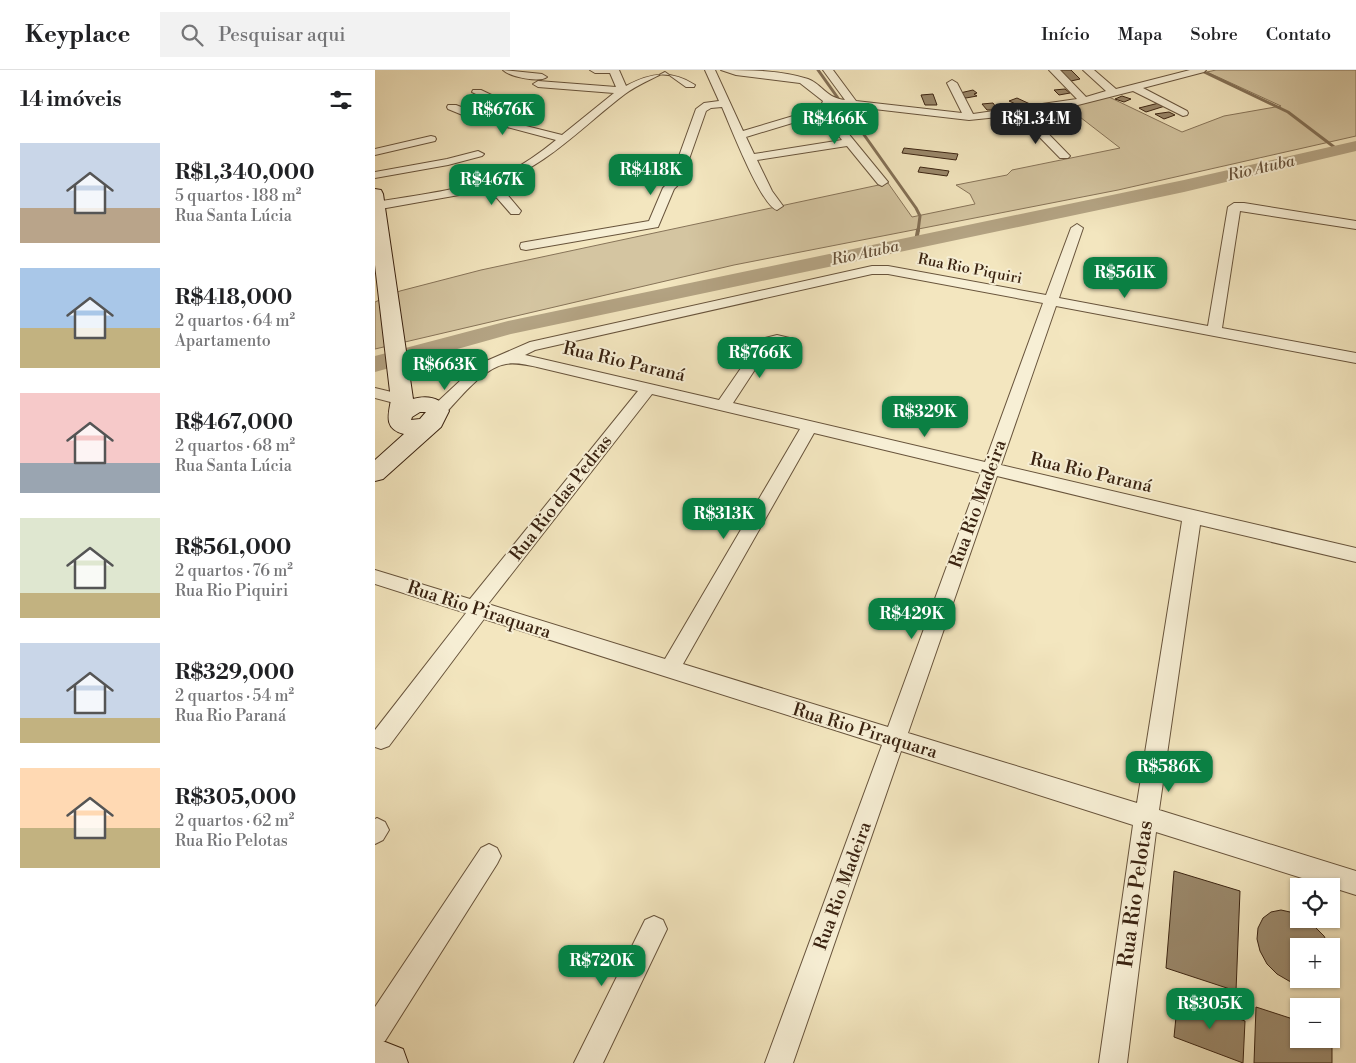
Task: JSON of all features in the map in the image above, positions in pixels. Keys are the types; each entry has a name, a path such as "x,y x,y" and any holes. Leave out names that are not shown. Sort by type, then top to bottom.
{"street":[{"path":"508,70 515,74 540,80 623,91"},
{"path":"595,70 614,70 623,91"},
{"path":"393,455 401,408 392,322 377,234 376,202 480,186 522,169 564,139 623,91 662,70"},
{"path":"669,70 690,85"},
{"path":"710,70 767,192 777,206"},
{"path":"726,70 806,82 829,104 850,142 883,182"},
{"path":"828,70 853,104"},
{"path":"1054,70 1084,100"},
{"path":"1088,70 1114,93"},
{"path":"740,135 829,104 853,104 969,117 1021,112 1084,100 1136,88 1199,70"},
{"path":"952,84 969,117"},
{"path":"1136,88 1183,113"},
{"path":"469,114 499,101 477,92"},
{"path":"526,246 654,224 669,188 675,182 701,109 708,105 726,104"},
{"path":"452,107 469,114 564,139"},
{"path":"505,123 531,109"},
{"path":"1021,112 1064,156"},
{"path":"375,152 431,139"},
{"path":"751,158 850,142"},
{"path":"375,175 448,162 478,154"},
{"path":"480,186 501,195 515,211"},
{"path":"1214,331 1234,207 1238,206 1356,225"},
{"name":"Rua Rio Madeira","path":"779,1063 1077,228"},
{"name":"Rua Rio Piquiri","path":"431,414 482,368 530,347 872,270 888,270 1356,358"},
{"path":"723,406 766,342 777,340 793,343"},
{"name":"Rua Rio Paraná","path":"495,362 522,359 1192,518 1356,555"},
{"name":"Rua Rio das Pedras","path":"381,739 477,609 648,389"},
{"path":"375,393 401,408 414,429 431,414"},
{"path":"375,473 431,414"},
{"path":"669,670 809,427"},
{"name":"Rua Rio Pelotas","path":"1113,1063 1192,518"},
{"name":"Rua Rio Piraquara","path":"375,577 1356,883"},
{"path":"375,1031 489,856"},
{"path":"588,1063 654,929"},
{"path":"375,1057 389,1063"}],"shaded area":[{"path":"1216,70 1356,70 1356,136 1118,190 734,265 375,349 375,302 400,291 481,270 888,183 912,217 975,204 970,194 956,185 1007,175 1012,170 1120,148 1067,107 1109,97 1182,132 1224,116 1281,106 1207,72"}],"building":[{"path":"1060,70 1071,70 1080,79 1071,81"},
{"path":"1065,89 1070,93 1059,95 1054,90"},
{"path":"973,90 977,93 974,94 977,96 966,98 960,93"},
{"path":"933,94 937,105 925,105 921,95"},
{"path":"1122,96 1131,99 1124,102 1115,99"},
{"path":"1017,98 1030,104 1022,107 1009,101"},
{"path":"993,103 998,110 987,110 982,104"},
{"path":"1159,103 1165,106 1146,112 1139,108"},
{"path":"1169,112 1175,115 1164,119 1155,114"},
{"path":"1076,118 1080,122 1067,125 1063,121"},
{"path":"904,148 958,154 956,160 902,153"},
{"path":"920,167 949,171 947,176 918,172"},
{"path":"1174,871 1240,891 1236,991 1166,968"},
{"path":"1281,910 1290,912 1290,928 1316,928 1325,938 1290,938 1290,981 1277,974 1267,964 1260,951 1257,939 1258,928 1263,918 1271,912"},
{"path":"1178,997 1245,1021 1243,1063 1174,1037"},
{"path":"1256,1007 1290,1018 1290,1048 1332,1048 1332,1063 1254,1063"}],"waterway":[{"path":"818,70 916,208 920,216 918,231"},
{"path":"1200,70 1288,112 1338,150"},
{"name":"Rio Atuba","path":"375,364 508,328 1184,186 1356,146"},
{"path":"916,241 918,230"}]}
